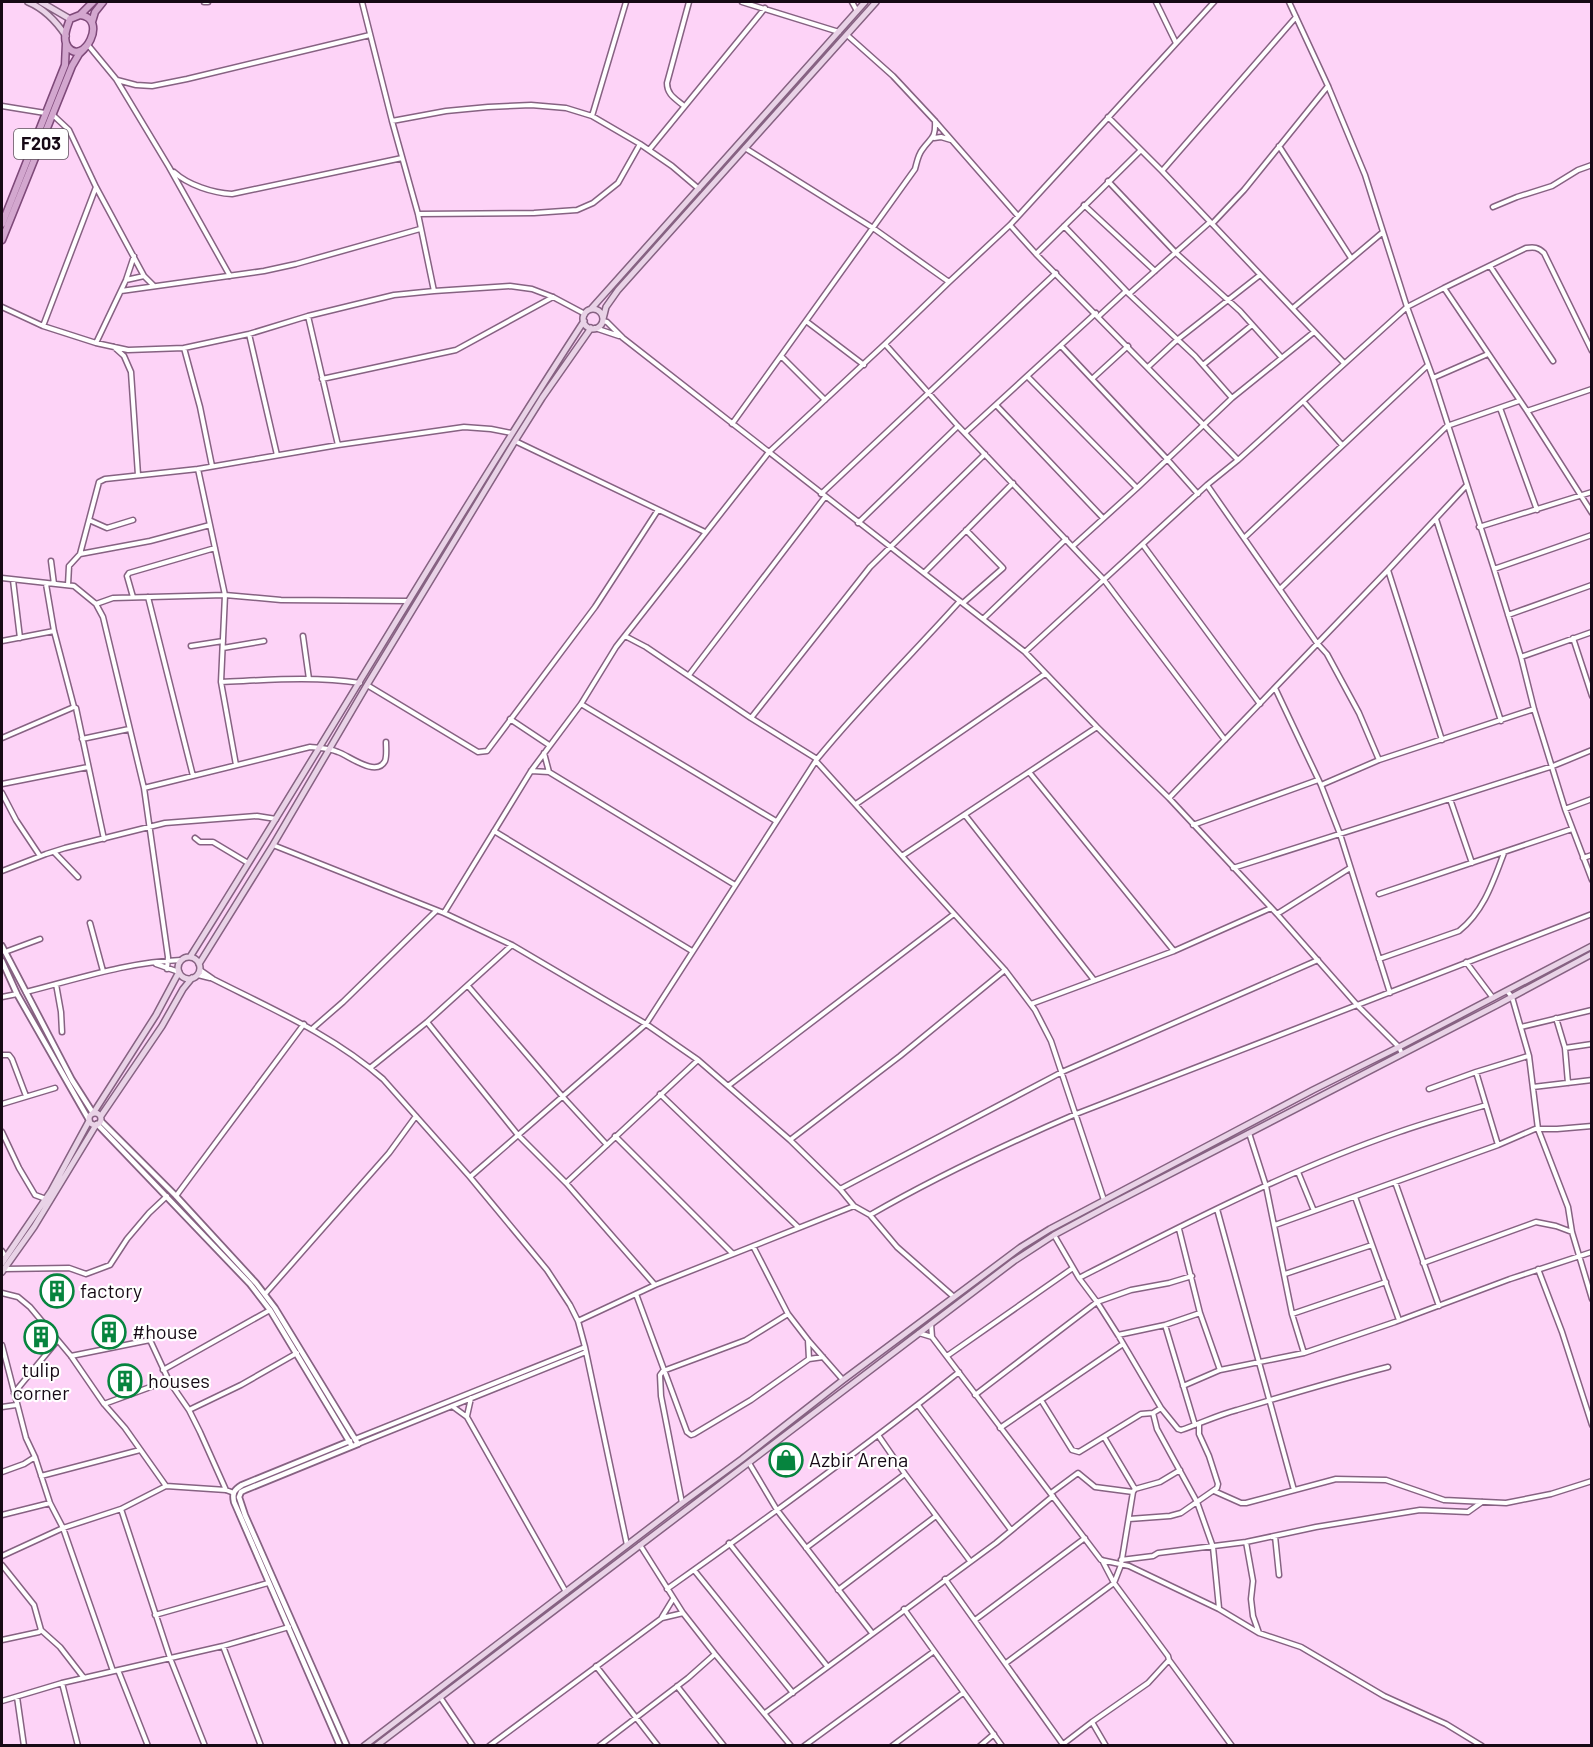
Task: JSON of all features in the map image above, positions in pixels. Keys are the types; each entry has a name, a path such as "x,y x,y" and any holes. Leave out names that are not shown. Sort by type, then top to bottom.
{"main road":[{"path":"28,2 55,21 69,48 75,51 86,47 92,36 95,12 103,2"},
{"path":"41,2 70,20"},
{"path":"70,20 80,15 93,2"},
{"path":"190,957 277,819 511,433 584,321 585,314 865,2"},
{"path":"2,1268 34,1227 98,1122 162,1026 183,989 197,972 367,685 542,398 593,328 601,324 606,307 618,290 876,2"},
{"path":"80,15 88,17 92,22"},
{"path":"66,40 70,20"},
{"name":"F203","path":"2,240 50,114 65,65 66,40"},
{"name":"F203","path":"2,222 72,66 86,47"},
{"path":"704,183 709,188"},
{"path":"591,309 600,312 603,320"},
{"path":"584,321 593,328"},
{"path":"376,1746 1014,1261 1097,1208 1104,1200 1592,946"},
{"path":"364,1746 1021,1247 1050,1229 1249,1133 1592,954"},
{"path":"2,1268 6,1257 45,1199 89,1121 89,1115 94,1112 156,1015 179,972 181,960 190,957 196,959 197,972"},
{"path":"179,972 185,978 197,972"},
{"path":"94,1112 98,1113 98,1122"},
{"path":"89,1121 98,1122"},
{"path":"868,1362 873,1368"}],"street":[{"path":"362,2 418,214 434,291"},
{"path":"592,116 626,2"},
{"path":"684,106 667,90 667,83 689,2"},
{"path":"742,2 839,32"},
{"path":"852,2 857,11"},
{"path":"1156,2 1176,43"},
{"path":"444,913 531,771 581,704 616,647 769,453 1010,225 1214,2"},
{"path":"1289,2 1328,86 1365,175 1494,569 1565,809 1592,880"},
{"path":"649,150 765,8"},
{"path":"1162,171 1296,16"},
{"path":"117,79 136,85 152,86 187,80 370,35"},
{"path":"847,35 893,76 1018,216"},
{"path":"86,47 117,79 230,276"},
{"path":"965,433 1097,315 1128,293 1211,223 1244,190 1328,86"},
{"path":"392,121 446,111 531,105 566,108 592,116 640,144 672,166 699,189"},
{"path":"2,106 50,114 69,130 96,188 144,276 153,285"},
{"path":"1108,117 1344,363"},
{"path":"732,424 915,169 918,156 934,138 935,121"},
{"path":"934,138 952,140"},
{"path":"418,214 534,213 578,210 593,203 618,183 640,144"},
{"path":"1279,146 1351,258"},
{"path":"745,148 873,228 949,282"},
{"path":"1036,254 1141,150"},
{"path":"169,167 178,176 190,182 216,193 232,194 402,158"},
{"path":"1493,207 1517,196 1552,186 1578,170 1592,165"},
{"path":"1108,181 1176,253 1228,301 1282,357"},
{"path":"43,326 96,188"},
{"path":"1084,205 1155,270"},
{"path":"1010,225 1238,460"},
{"path":"1064,226 1128,293 1203,365 1232,398"},
{"path":"121,291 296,264 420,229"},
{"path":"1293,309 1383,232"},
{"path":"1025,652 1407,307 1526,248 1533,247 1544,253 1592,351"},
{"path":"96,343 126,280 134,255"},
{"path":"1490,266 1553,361"},
{"path":"689,675 823,496 928,392 1056,273"},
{"path":"1148,367 1177,340 1260,275"},
{"path":"126,280 144,276"},
{"path":"2,307 43,326 96,343 128,350 184,348 249,334 308,316 394,295 434,291 510,286 532,289 585,314"},
{"path":"1444,288 1592,513"},
{"path":"322,379 456,350 553,297"},
{"path":"308,316 338,445"},
{"path":"603,320 823,496 1025,652 1169,798 1277,914 1358,1006 1399,1047 1402,1054"},
{"path":"806,321 864,365"},
{"path":"1203,365 1252,325"},
{"path":"593,328 623,338"},
{"path":"1073,546 1232,398 1314,332"},
{"path":"249,334 277,455"},
{"path":"885,345 958,426 1104,580 1225,740"},
{"path":"1061,346 1198,494"},
{"path":"1092,379 1128,346"},
{"path":"114,347 124,356 131,372 138,475"},
{"path":"184,348 200,407 212,466"},
{"path":"1433,378 1488,354"},
{"path":"781,356 825,400"},
{"path":"1244,538 1428,365"},
{"path":"1028,377 1137,488"},
{"path":"1527,411 1592,389"},
{"path":"1303,400 1342,445"},
{"path":"1280,589 1447,426 1519,401"},
{"path":"997,406 1103,518"},
{"path":"1500,408 1537,510"},
{"path":"858,523 958,426"},
{"path":"68,585 69,567 80,554 99,482 105,479 198,469 338,445 464,427 511,433"},
{"path":"515,441 705,532"},
{"path":"751,718 870,567 985,454"},
{"path":"198,469 225,595 221,682 236,765"},
{"path":"924,573 1013,483"},
{"path":"1208,485 1317,643 1327,654 1359,713 1379,760"},
{"path":"1169,798 1466,486"},
{"path":"1479,527 1592,492"},
{"path":"367,685 478,752 487,751 595,607 658,510"},
{"path":"1436,519 1501,721"},
{"path":"89,520 107,528 133,520"},
{"path":"80,554 150,541 210,525"},
{"path":"471,1177 646,1024 816,760 845,725 962,602 1003,568 966,530"},
{"path":"1494,569 1592,535"},
{"path":"983,619 1066,539"},
{"path":"1143,545 1260,704"},
{"path":"133,597 127,576 129,573 215,548"},
{"path":"51,561 54,584"},
{"path":"1388,570 1442,740"},
{"path":"2,578 78,588 96,604 103,616 144,788 168,961 167,969"},
{"path":"13,580 20,638"},
{"path":"46,584 54,631 76,708 104,838"},
{"path":"1508,615 1592,585"},
{"path":"96,604 113,598 225,595 281,600 408,601"},
{"path":"148,597 193,776"},
{"path":"2,641 54,631"},
{"path":"1521,657 1592,632"},
{"path":"303,636 309,679"},
{"path":"625,636 646,647 816,760 1005,970 1031,1004 1051,1041 1104,1200"},
{"path":"1573,638 1592,696"},
{"path":"190,646 224,641"},
{"path":"223,648 264,641"},
{"path":"856,804 1045,674"},
{"path":"221,682 309,679 360,683"},
{"path":"1275,688 1321,785 1340,834 1390,993"},
{"path":"581,704 776,821"},
{"path":"2,738 74,707"},
{"path":"1321,785 1379,760 1534,709"},
{"path":"510,719 549,745"},
{"path":"902,856 1097,727"},
{"path":"82,739 129,729"},
{"path":"144,788 310,747 338,751 358,764 369,767 380,766 386,760 386,742"},
{"path":"1233,868 1553,766 1592,750"},
{"path":"544,753 549,772"},
{"path":"2,784 88,767"},
{"path":"531,771 549,772 735,885"},
{"path":"1029,772 1174,951"},
{"path":"1193,825 1318,780"},
{"path":"2,793 16,820 40,856"},
{"path":"1450,799 1472,863"},
{"path":"1565,809 1592,799"},
{"path":"964,814 1094,980"},
{"path":"2,872 40,856 165,823 257,816 277,819"},
{"path":"1380,894 1572,829"},
{"path":"494,831 692,951"},
{"path":"195,838 200,842 213,842 249,863"},
{"path":"273,845 444,913 512,945 646,1024 698,1060 790,1140 854,1206 870,1215 897,1247 954,1298"},
{"path":"54,852 78,877"},
{"path":"1379,959 1459,931 1464,927 1488,897 1504,852"},
{"path":"1583,858 1592,855"},
{"path":"1277,914 1350,868"},
{"path":"1031,1004 1174,951 1271,908"},
{"path":"312,1029 343,1002 436,911"},
{"path":"728,1086 954,914"},
{"path":"870,1215 919,1187 1076,1114 1592,914"},
{"path":"90,923 103,971"},
{"path":"5,952 40,939"},
{"path":"370,1068 427,1022 512,945"},
{"path":"2,946 72,1080 94,1112"},
{"path":"25,992 136,964 181,960"},
{"path":"840,1189 1062,1072 1318,960"},
{"path":"2,961 17,994 89,1121"},
{"path":"1466,962 1493,998"},
{"path":"155,963 179,972"},
{"path":"790,1140 900,1056 1005,970"},
{"path":"197,972 304,1024 383,1079 471,1177 547,1270 578,1321 627,1545"},
{"path":"56,984 62,1012 62,1032"},
{"path":"468,986 562,1097 607,1145"},
{"path":"1507,991 1512,997 1529,1056 1538,1129 1568,1207 1572,1232 1592,1299"},
{"path":"2,997 17,994"},
{"path":"1521,1026 1592,1010"},
{"path":"1556,1018 1565,1048 1568,1083"},
{"path":"427,1022 518,1135 566,1183 655,1286"},
{"path":"176,1196 304,1024"},
{"path":"1565,1048 1592,1044"},
{"path":"2,1055 9,1055 12,1059 26,1096"},
{"path":"1430,1089 1529,1056"},
{"path":"566,1183 698,1060"},
{"path":"1476,1072 1498,1145"},
{"path":"1533,1087 1592,1080"},
{"path":"2,1104 55,1088"},
{"path":"660,1094 798,1227"},
{"path":"1079,1278 1217,1209 1298,1172 1399,1132 1486,1105"},
{"path":"265,1294 389,1153 416,1116"},
{"path":"98,1122 176,1196 265,1294 357,1441"},
{"path":"98,1122 250,1284 270,1310 351,1444"},
{"path":"1275,1225 1538,1129 1592,1126"},
{"path":"2,1132 35,1195 45,1199"},
{"path":"1249,1133 1266,1186 1292,1314 1304,1353"},
{"path":"615,1136 733,1254"},
{"path":"1298,1172 1314,1211"},
{"path":"1395,1182 1439,1306"},
{"path":"2,1268 69,1268 86,1274 110,1264 127,1239 167,1196"},
{"path":"1355,1197 1400,1320"},
{"path":"578,1321 655,1286 854,1206"},
{"path":"1217,1209 1294,1490"},
{"path":"1423,1263 1536,1222 1572,1232"},
{"path":"1179,1229 1200,1313 1220,1370"},
{"path":"1054,1235 1079,1278 1118,1335 1161,1408 1180,1430 1235,1410 1388,1367"},
{"path":"1285,1274 1372,1245"},
{"path":"753,1246 789,1314 843,1380"},
{"path":"2,1251 6,1257"},
{"path":"1183,1386 1220,1370 1304,1353 1538,1269 1592,1252"},
{"path":"947,1356 1073,1268"},
{"path":"1538,1269 1562,1332 1592,1425"},
{"path":"975,1395 1097,1302 1131,1290 1170,1283 1192,1276"},
{"path":"1292,1314 1386,1282"},
{"path":"2,1293 18,1297 30,1307 71,1356 166,1486"},
{"path":"636,1294 663,1371 687,1432 691,1435 751,1400 809,1359 823,1357"},
{"path":"164,1370 270,1310"},
{"path":"1118,1335 1165,1325 1200,1313"},
{"path":"682,1503 659,1377 663,1371 746,1340 789,1314"},
{"path":"931,1324 932,1336 1085,1538 1169,1660 1232,1746"},
{"path":"1130,1519 1181,1513 1214,1491 1218,1484 1183,1386 1165,1325"},
{"path":"919,1333 932,1336"},
{"path":"71,1356 148,1339 151,1341 169,1381 189,1410 226,1490"},
{"path":"808,1340 809,1359"},
{"path":"14,1393 57,1341"},
{"path":"1000,1428 1123,1344"},
{"path":"2,1345 26,1438 35,1457 50,1503 63,1528 115,1670 148,1746"},
{"path":"357,1441 452,1406 585,1349"},
{"path":"239,1494 357,1441 585,1349"},
{"path":"189,1410 241,1385 297,1353"},
{"path":"667,1589 878,1435 959,1372"},
{"path":"104,1404 164,1382"},
{"path":"467,1417 471,1398"},
{"path":"1041,1400 1072,1450 1079,1452 1141,1414 1153,1413 1161,1408"},
{"path":"2,1407 16,1405"},
{"path":"918,1405 1011,1530"},
{"path":"452,1406 467,1417 566,1592"},
{"path":"1153,1413 1157,1429 1197,1502 1213,1547 1219,1609"},
{"path":"1189,1427 1199,1434"},
{"path":"878,1435 970,1561"},
{"path":"1006,1663 1114,1582 1121,1562 1134,1491 1104,1437"},
{"path":"233,1492 242,1485 351,1444"},
{"path":"41,1476 140,1450"},
{"path":"2,1472 24,1464 35,1457"},
{"path":"749,1463 777,1510 872,1634"},
{"path":"765,1713 1011,1530 1078,1473 1095,1487 1134,1491 1160,1482 1180,1470"},
{"path":"806,1548 905,1474"},
{"path":"1214,1491 1237,1502 1246,1503 1335,1479 1386,1480 1444,1500 1506,1503 1551,1494 1592,1481"},
{"path":"2,1556 63,1528 121,1509 166,1486 226,1490 239,1494"},
{"path":"233,1492 234,1502 268,1583 285,1612 289,1627 340,1746"},
{"path":"239,1494 239,1501 285,1612 347,1746"},
{"path":"1101,1560 1121,1562 1158,1553 1245,1542 1316,1527 1420,1510 1468,1512 1482,1502"},
{"path":"2,1515 50,1503"},
{"path":"121,1509 170,1658 205,1746"},
{"path":"838,1590 936,1516"},
{"path":"1275,1536 1279,1575"},
{"path":"975,1620 1085,1538"},
{"path":"1245,1542 1252,1581 1253,1616 1259,1633"},
{"path":"729,1543 827,1666"},
{"path":"640,1545 683,1613 791,1746"},
{"path":"1121,1562 1219,1609 1259,1633 1301,1647 1384,1696 1446,1724 1482,1746"},
{"path":"2,1564 34,1605 41,1630 60,1647 84,1678"},
{"path":"694,1570 793,1693"},
{"path":"945,1579 1063,1745 1148,1683 1169,1660"},
{"path":"155,1615 268,1583"},
{"path":"662,1618 673,1599"},
{"path":"904,1610 1002,1746"},
{"path":"489,1746 662,1618 683,1613"},
{"path":"2,1701 62,1683 223,1646 289,1627"},
{"path":"2,1640 41,1630"},
{"path":"223,1646 261,1745"},
{"path":"804,1746 933,1652"},
{"path":"599,1746 715,1654"},
{"path":"596,1666 658,1746"},
{"path":"62,1683 78,1746"},
{"path":"677,1686 724,1746"},
{"path":"892,1746 963,1693"},
{"path":"17,1697 24,1746"},
{"path":"440,1697 473,1746"},
{"path":"1092,1722 1106,1746"},
{"path":"980,1746 994,1734"}],"place":[{"name":"factory","path":"57,1291"},
{"name":"#house","path":"109,1332"},
{"name":"tulip corner","path":"41,1337"},
{"name":"houses","path":"125,1381"},
{"name":"Azbir Arena","path":"786,1460"}]}
